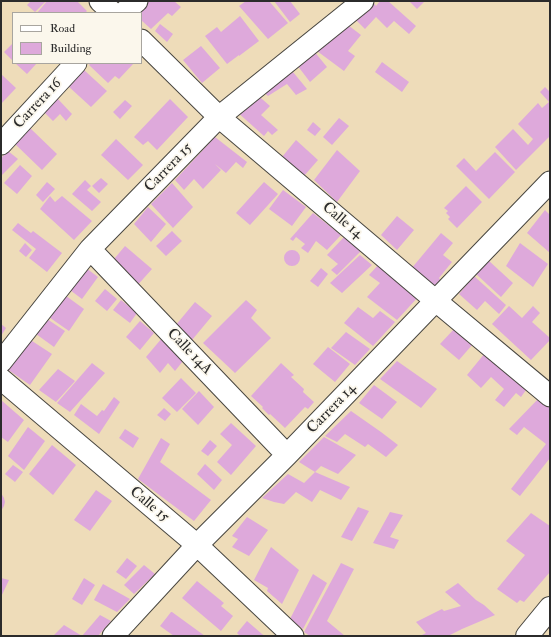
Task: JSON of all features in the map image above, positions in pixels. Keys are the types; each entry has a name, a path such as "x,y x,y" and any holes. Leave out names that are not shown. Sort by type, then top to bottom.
{"street":[{"path":"100,1 112,12"},
{"path":"124,12 137,1"},
{"name":"Carrera 15","path":"1,362 90,249 219,116 363,1"},
{"name":"Calle 14","path":"142,41 219,116 550,396"},
{"name":"Carrera 16","path":"1,144 75,64"},
{"name":"Carrera 14","path":"114,636 197,545 287,455 550,182"},
{"name":"Calle 14A","path":"90,249 287,455"},
{"name":"Calle 15","path":"1,380 197,545 293,636"},
{"path":"527,636 550,608"}],"building":[{"path":"31,1 46,1 35,12 27,5"},
{"path":"47,1 77,1 87,11 86,12 38,12"},
{"path":"149,1 174,1 181,7 172,16 168,13 151,29 142,21 142,12 137,12"},
{"path":"246,1 269,1 288,23 268,39 239,6"},
{"path":"274,1 290,1 300,14 290,22"},
{"path":"380,1 388,1 416,26 409,34 394,21 387,28 376,17 365,29 356,20 373,2 376,6"},
{"path":"409,1 425,1 417,9"},
{"path":"240,16 259,41 227,64 205,36 217,27 221,32"},
{"path":"344,22 361,35 348,51 355,56 344,71 317,51"},
{"path":"160,24 173,34 167,42 155,31"},
{"path":"12,44 12,60 4,52"},
{"path":"201,46 220,68 202,83 183,60"},
{"path":"313,50 327,67 310,82 297,65"},
{"path":"382,62 409,82 402,92 375,72"},
{"path":"16,64 36,64 27,74"},
{"path":"133,64 119,79 115,76 108,83 89,65"},
{"path":"84,70 107,91 91,107 68,86"},
{"path":"293,72 307,89 296,95 287,84 268,96 259,88 282,79"},
{"path":"1,74 16,88 1,104"},
{"path":"545,87 550,92 550,136 516,170 495,147 513,129 528,145 533,139 518,124 538,103 542,108 549,102 540,92"},
{"path":"254,92 270,106 261,115 278,130 272,135 268,131 264,136 236,111"},
{"path":"57,98 72,114 66,121 60,114 53,121 44,112"},
{"path":"170,99 188,117 157,150 148,141 143,145 134,137"},
{"path":"125,100 132,106 120,119 113,112"},
{"path":"339,118 349,126 332,145 323,137"},
{"path":"313,122 321,129 315,136 307,130"},
{"path":"30,128 57,154 42,170 15,144"},
{"path":"215,137 247,162 243,168 236,162 226,173 215,164 221,170 203,189 194,179 184,190 175,180"},
{"path":"116,139 143,165 128,180 101,155"},
{"path":"296,140 318,160 304,176 282,157"},
{"path":"337,150 360,171 337,202 314,180"},
{"path":"8,151 18,159 1,176 1,158"},
{"path":"495,152 515,172 489,199 456,166 464,158 476,171"},
{"path":"20,165 32,176 17,194 4,183"},
{"path":"101,178 108,184 99,193 92,186"},
{"path":"85,180 91,186 87,190 101,202 92,211 72,194"},
{"path":"47,182 55,189 43,202 36,195"},
{"path":"264,182 278,194 250,225 236,213"},
{"path":"172,183 193,207 173,228 151,204"},
{"path":"466,186 482,202 457,228 448,219 450,217 446,213 448,211 444,208"},
{"path":"283,190 306,207 292,226 269,209"},
{"path":"50,196 55,202 62,196 92,221 74,240 40,209"},
{"path":"148,207 166,224 151,242 134,224"},
{"path":"545,210 550,215 550,253 527,233"},
{"path":"313,213 341,235 327,250 316,241 308,253 301,248 305,244 296,237 293,241 290,239"},
{"path":"397,216 414,230 397,250 381,235"},
{"path":"18,223 31,233 33,231 62,253 47,272 29,258 36,249 12,230"},
{"path":"172,231 182,241 166,256 156,246"},
{"path":"441,233 453,243 443,255 452,262 439,278 442,282 435,290 411,269"},
{"path":"344,237 361,251 337,275 331,270 338,264 327,255"},
{"path":"25,243 32,250 26,257 19,251"},
{"path":"520,243 548,264 533,287 506,266"},
{"path":"125,246 152,269 135,288 109,265"},
{"path":"292,250 299,255 300,258 295,265 292,266 285,261 284,258 289,251"},
{"path":"360,255 372,265 342,293 330,283"},
{"path":"488,260 513,283 501,297 476,274"},
{"path":"379,264 419,296 397,320 367,297 380,283 369,275"},
{"path":"82,265 98,277 82,299 66,287"},
{"path":"321,268 328,274 318,287 310,281"},
{"path":"474,276 506,305 499,314 485,301 477,310 459,294"},
{"path":"105,289 117,299 107,311 95,301"},
{"path":"62,293 84,309 69,331 46,315"},
{"path":"121,300 137,313 130,323 113,310"},
{"path":"246,300 257,310 251,318 271,338 235,373 203,343"},
{"path":"195,302 212,316 192,340 175,326"},
{"path":"509,306 522,318 533,306 540,313 532,322 550,338 550,340 531,360 492,324"},
{"path":"358,307 373,318 380,311 395,322 373,346 344,323"},
{"path":"47,319 65,331 54,347 36,334"},
{"path":"140,321 154,333 140,350 126,337"},
{"path":"1,324 6,328 1,336"},
{"path":"455,328 473,344 459,360 440,344"},
{"path":"346,332 370,349 355,365 331,348"},
{"path":"162,338 183,361 175,371 168,363 160,373 146,357"},
{"path":"29,339 52,354 30,385 7,369"},
{"path":"328,347 350,364 335,382 313,364"},
{"path":"485,353 526,390 521,397 516,393 504,407 495,400 504,389 491,377 481,388 467,375"},
{"path":"397,361 437,389 421,408 380,379"},
{"path":"92,363 105,373 70,412 57,403"},
{"path":"281,363 294,375 291,377 304,389 303,392 314,402 308,409 305,407 285,428 270,414 269,415 251,396"},
{"path":"58,369 75,381 56,402 39,390"},
{"path":"181,378 196,393 177,412 162,398"},
{"path":"374,385 397,402 382,419 359,403"},
{"path":"199,391 214,407 198,425 182,409"},
{"path":"114,397 120,402 99,434 74,415 81,404 97,416 102,410 104,411"},
{"path":"539,398 550,407 550,458 520,496 511,489 546,444 524,427 517,435 509,429"},
{"path":"1,400 24,420 8,442 1,437"},
{"path":"164,408 171,414 165,421 157,415"},
{"path":"351,411 398,445 386,457 368,444 365,447 345,434 337,442 325,436"},
{"path":"231,423 256,446 231,475 217,462 232,445 220,434"},
{"path":"28,427 45,441 24,470 8,456"},
{"path":"125,429 139,438 133,448 119,438"},
{"path":"324,437 356,455 338,474 321,466 315,472 299,462"},
{"path":"161,438 170,444 160,462 211,500 194,521 138,479"},
{"path":"210,440 217,446 208,456 201,451"},
{"path":"52,445 76,465 53,495 29,474"},
{"path":"205,464 222,480 214,490 197,474"},
{"path":"13,465 23,472 15,482 5,474"},
{"path":"315,472 350,487 341,500 320,490 312,502 296,492 284,504 262,498 288,474 304,483"},
{"path":"96,490 112,501 90,531 74,520"},
{"path":"1,493 5,502 1,511"},
{"path":"358,507 369,511 352,541 341,537"},
{"path":"390,512 403,515 390,537 399,540 394,549 373,543"},
{"path":"531,513 550,526 550,572 524,602 520,600 517,603 497,589 525,555 506,541"},
{"path":"247,517 268,530 249,556 232,547 238,539 232,536"},
{"path":"271,547 299,570 282,604 267,591 268,588 254,580"},
{"path":"127,558 137,566 126,579 116,572"},
{"path":"341,563 354,569 327,621 345,636 310,636 304,632"},
{"path":"144,565 155,574 134,594 124,585"},
{"path":"313,574 327,583 303,629 290,619"},
{"path":"1,578 9,580 1,597"},
{"path":"84,578 95,585 82,605 72,599"},
{"path":"197,581 224,603 221,606 233,616 221,631 182,598"},
{"path":"458,583 495,615 448,636 420,636 426,633 416,622 442,609 444,611 461,606 445,592"},
{"path":"103,584 130,599 117,612 94,600"},
{"path":"171,612 205,636 174,636 160,626"},
{"path":"100,615 111,621 98,636 82,636"},
{"path":"247,621 265,636 240,636 237,633"},
{"path":"64,625 82,636 53,636"}]}
